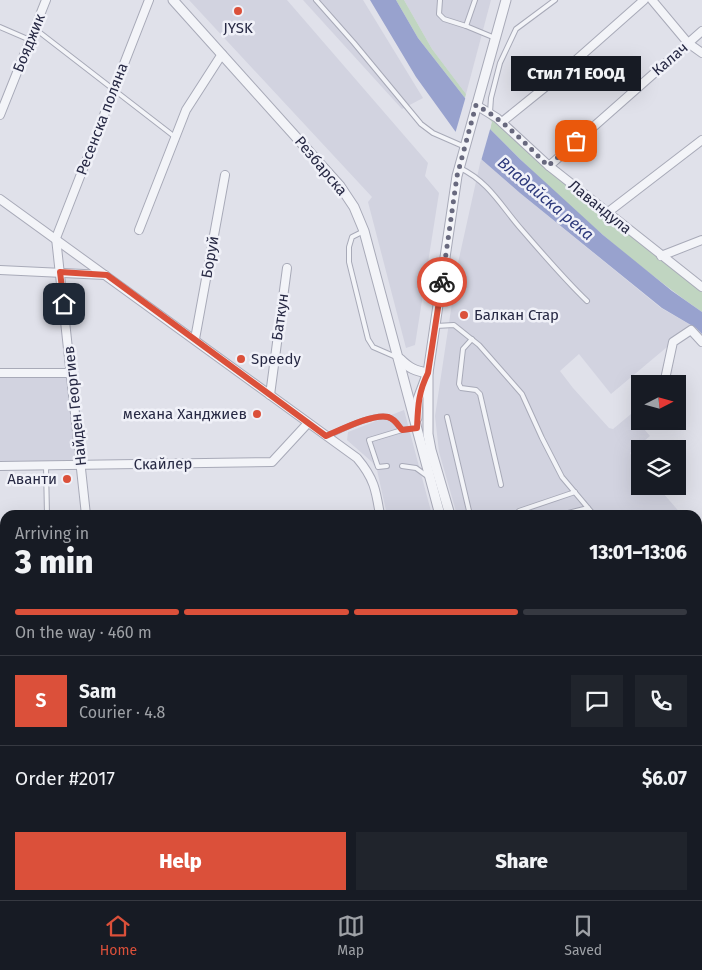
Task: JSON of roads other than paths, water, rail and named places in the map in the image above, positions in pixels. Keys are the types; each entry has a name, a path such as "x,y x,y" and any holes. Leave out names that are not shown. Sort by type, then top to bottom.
{"street":[{"name":"Бояджик","path":"0,114 46,0"},
{"name":"Ресенска поляна","path":"56,238 149,0"},
{"name":"Резбарска","path":"173,0 340,186 354,207 364,231 439,510"},
{"path":"449,510 428,434 428,373 460,168 505,0"},
{"path":"502,122 549,84 644,0"},
{"path":"652,0 688,43 702,53"},
{"name":"Калач","path":"548,166 702,31"},
{"path":"139,230 186,110 222,54"},
{"name":"Лавандула","path":"476,105 490,112 548,166 702,287"},
{"path":"607,213 702,140"},
{"name":"Боруй","path":"195,339 225,175"},
{"path":"0,199 357,458 369,472 376,489 379,510"},
{"name":"Найден Георгиев","path":"56,238 86,510"},
{"path":"661,256 702,240"},
{"name":"Баткун","path":"270,394 287,268"},
{"path":"0,270 107,275"},
{"path":"666,375 672,342 691,330 702,342"},
{"path":"398,358 407,367 415,371 428,373"},
{"path":"0,373 71,373"},
{"name":"Резбарска","path":"417,428 418,399 428,373"},
{"name":"Скайлер","path":"0,466 272,462 308,423"},
{"path":"0,866 0,881"}],"lane":[{"path":"316,0 421,124 433,133 465,147"},
{"path":"440,0 439,14 444,19 496,38"},
{"path":"466,26 475,0"},
{"path":"490,112 491,98 500,63 516,29 555,0"},
{"path":"0,28 30,40"},
{"path":"34,28 174,137"},
{"path":"460,168 484,183 522,231 587,301"},
{"path":"364,231 352,237 348,247 349,262 368,339 374,347 398,358"},
{"path":"435,326 454,325 480,345 522,394 562,477 588,508 580,510"},
{"path":"472,339 463,349 459,384 465,390 476,390 481,397 501,485"},
{"path":"326,436 379,416 389,417 402,430"},
{"path":"446,417 469,510"},
{"path":"387,466 378,467 369,440 402,430 417,428"},
{"path":"46,466 47,510"},
{"path":"402,466 416,468 431,479"},
{"path":"522,510 575,492"}],"water":[{"name":"Владайска река","path":"370,0 396,0 418,38 490,129 603,235 672,291 702,312 702,334 696,328 662,308 481,159 455,131 416,77"}],"place":[{"name":"JYSK","path":"238,11"},
{"name":"Стил 71 ЕООД","path":"576,141"},
{"name":"Балкан Стар","path":"464,315"},
{"name":"Speedy","path":"241,359"},
{"name":"механа Ханджиев","path":"257,414"},
{"name":"Аванти","path":"67,479"}]}
